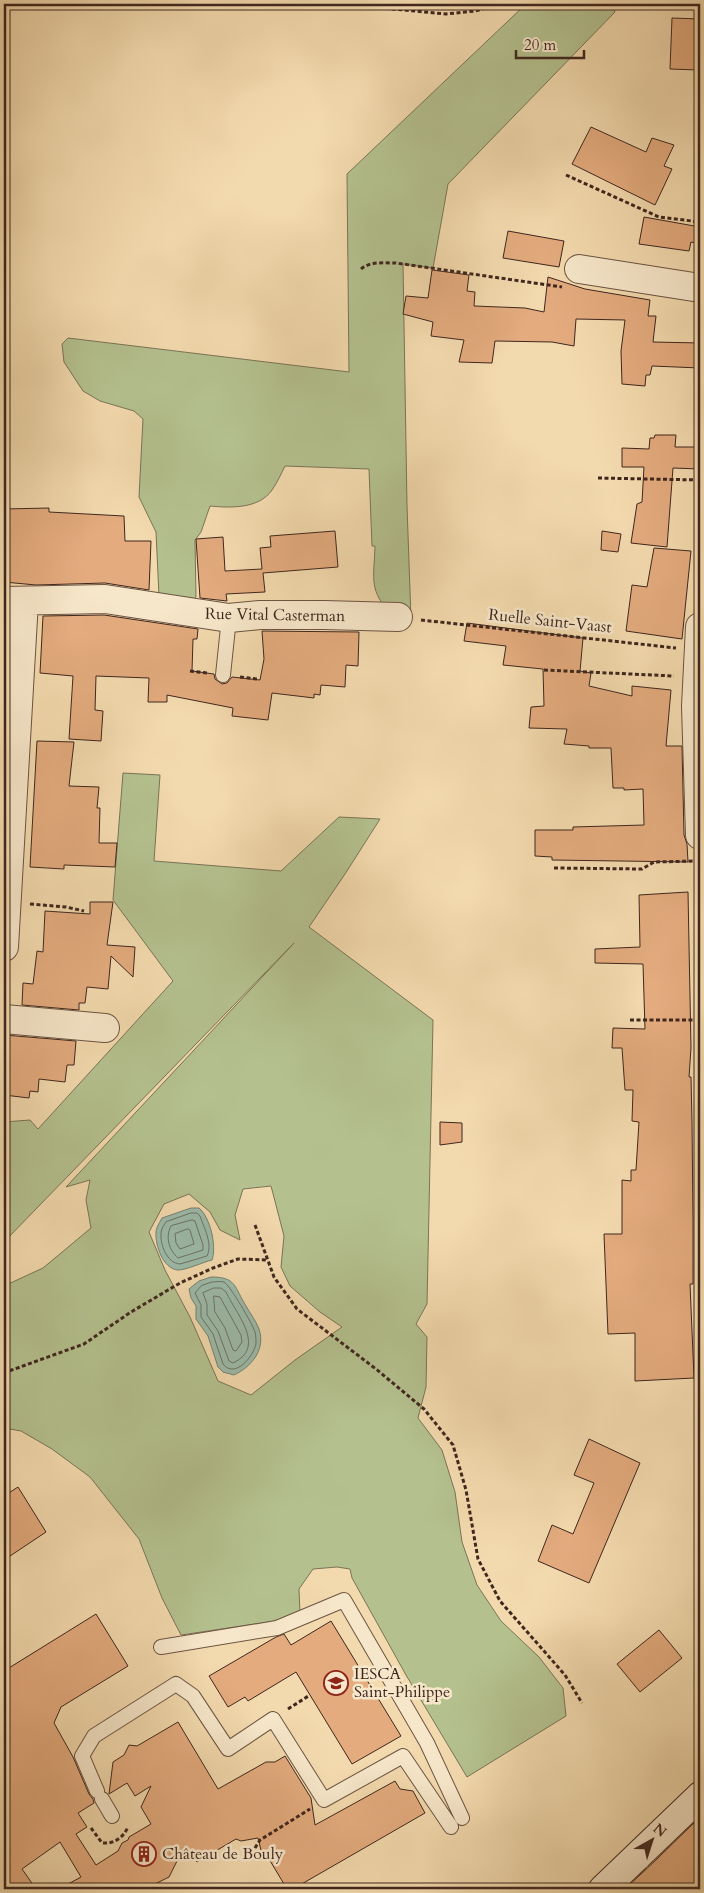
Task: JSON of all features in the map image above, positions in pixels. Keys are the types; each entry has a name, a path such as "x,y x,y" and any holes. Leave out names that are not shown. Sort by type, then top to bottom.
{"street":[{"path":"571,274 700,288"},
{"name":"Rue Vital Casterman","path":"14,601 105,599 229,618 260,615 398,617"},
{"path":"4,947 14,601"},
{"path":"699,639 696,678 700,835"},
{"path":"4,1019 105,1028"},
{"path":"602,1889 700,1796"}],"lane":[{"path":"222,674 229,618"},
{"path":"112,1816 99,1795 82,1756 94,1736 176,1684 193,1696 228,1749 273,1719 324,1800 403,1756 457,1822 427,1743 344,1600 277,1628 161,1647"}],"path":[{"path":"340,4 378,6 446,14 475,11 501,4"},
{"path":"566,175 659,217 700,222"},
{"path":"361,269 366,265 396,262 562,287 571,274"},
{"path":"598,478 700,480"},
{"name":"Ruelle Saint-Vaast","path":"398,617 699,639"},
{"path":"544,670 696,678"},
{"path":"554,868 642,869 654,862 700,861"},
{"path":"6,903 66,907 84,911"},
{"path":"630,1020 700,1020"},
{"path":"255,1225 274,1277 297,1309 376,1369 424,1409 453,1445 466,1490 478,1559 500,1601 565,1675 582,1703"},
{"path":"4,1374 84,1344 131,1312 180,1283 213,1268 238,1259 268,1260"},
{"path":"273,1719 310,1695"},
{"path":"248,1859 260,1840 324,1800"}],"green space":[{"path":"526,4 611,4 615,12 448,184 433,268 403,264 411,619 393,617 379,599 374,584 375,546 372,546 369,469 285,466 272,490 260,501 235,507 210,506 201,532 195,540 196,597 190,603 159,596 156,532 139,497 143,419 134,411 100,401 83,391 64,362 62,344 68,338 349,372 347,174"},
{"path":"123,773 160,775 154,861 281,871 339,817 380,819 309,927 433,1020 427,1304 416,1324 427,1337 426,1387 418,1418 442,1450 455,1492 462,1542 477,1585 501,1621 539,1657 563,1688 566,1716 467,1777 406,1675 352,1578 350,1569 337,1567 313,1569 299,1589 300,1613 275,1621 181,1635 162,1598 139,1539 90,1477 52,1449 21,1431 4,1428 4,1286 43,1268 91,1228 86,1200 90,1180 66,1187 294,943 4,1242 4,1122 30,1120 38,1129 173,981 113,900","holes":["271,1186 284,1236 281,1267 290,1286 320,1312 342,1327 295,1360 251,1395 218,1381 149,1232 164,1204 189,1194 210,1212 220,1230 240,1240 235,1215 243,1189"]}],"water":[{"path":"191,1208 199,1208 203,1212 212,1232 214,1247 212,1260 186,1269 173,1269 161,1256 156,1230 162,1218"},
{"path":"211,1277 226,1279 234,1284 255,1320 261,1337 256,1357 234,1375 223,1372 218,1367 208,1336 196,1319 196,1306 191,1298 189,1289 199,1281"}],"building":[{"path":"672,18 700,19 698,70 670,69"},
{"path":"591,127 646,152 652,138 674,145 664,166 672,169 655,205 572,164"},
{"path":"644,217 700,227 700,244 691,242 689,251 639,244"},
{"path":"508,231 564,241 559,267 503,258"},
{"path":"432,270 469,275 467,291 475,292 474,306 525,308 544,312 548,277 585,289 650,300 648,316 656,316 653,342 700,343 700,368 652,366 650,375 646,375 645,386 622,384 621,351 625,320 576,319 574,346 552,342 495,341 492,363 459,362 464,340 431,336 433,322 403,314 406,296 428,298"},
{"path":"655,435 676,435 675,447 700,447 700,469 673,468 667,547 631,543 637,504 642,502 644,467 622,467 622,448 649,449 650,438 654,438"},
{"path":"49,508 49,512 124,516 125,541 151,541 149,590 105,583 36,585 4,582 4,509"},
{"path":"335,531 338,567 263,573 265,592 226,594 227,601 200,598 196,539 223,537 225,571 262,569 260,548 271,547 270,536"},
{"path":"602,531 621,534 618,552 601,550"},
{"path":"654,548 691,551 682,639 626,631 632,585 647,587"},
{"path":"104,615 198,629 197,639 193,639 192,671 214,674 215,679 222,684 227,683 232,677 260,680 264,659 262,631 359,632 358,666 346,665 345,687 321,685 320,695 314,694 314,698 272,693 268,720 232,716 233,708 167,695 167,702 148,702 149,678 96,676 95,710 103,711 101,741 69,739 73,676 40,673 43,616"},
{"path":"467,623 583,638 580,671 591,673 589,686 632,696 632,686 671,690 666,746 682,746 684,835 687,844 688,862 552,860 552,857 535,856 535,830 573,830 573,827 644,825 643,789 624,790 624,788 613,788 611,748 589,748 589,746 564,744 567,729 529,728 531,707 544,706 543,669 503,665 506,646 464,641"},
{"path":"37,741 74,742 69,786 99,787 97,808 100,808 99,843 117,843 115,867 64,865 64,869 30,867"},
{"path":"688,892 691,1048 689,1077 691,1077 693,1220 693,1284 690,1284 694,1378 635,1381 635,1333 608,1334 604,1234 622,1234 622,1180 631,1181 631,1170 636,1170 639,1122 632,1121 633,1090 625,1090 622,1048 612,1048 613,1028 645,1029 643,964 595,963 595,949 640,947 639,895"},
{"path":"90,902 113,902 107,945 135,947 133,977 111,956 108,989 87,987 85,1003 79,1003 79,1010 22,1005 23,983 33,984 37,951 43,952 45,911 90,914"},
{"path":"4,1035 76,1041 74,1065 67,1065 65,1082 39,1079 38,1092 30,1091 29,1098 4,1095"},
{"path":"440,1122 462,1123 462,1142 440,1145"},
{"path":"589,1439 640,1463 589,1583 538,1561 552,1525 573,1534 594,1483 574,1475"},
{"path":"18,1487 46,1532 4,1560 4,1496"},
{"path":"96,1614 128,1666 61,1707 54,1723 93,1799 94,1803 78,1813 87,1827 76,1834 96,1865 118,1851 122,1843 128,1840 129,1837 151,1824 141,1807 151,1786 135,1796 127,1783 109,1794 113,1762 124,1755 129,1745 137,1746 178,1722 218,1789 266,1762 275,1762 285,1756 311,1798 315,1825 395,1781 400,1789 413,1791 425,1813 293,1889 287,1889 269,1859 263,1858 258,1838 241,1841 236,1839 197,1862 184,1847 169,1877 155,1884 156,1889 59,1889 81,1877 60,1842 22,1869 36,1889 4,1889 4,1671"},
{"name":"IESCA Saint-Philippe","path":"331,1621 401,1736 352,1764 296,1672 248,1701 245,1697 228,1707 209,1676 276,1637 284,1634 291,1645"},
{"path":"659,1630 682,1658 640,1692 617,1664"},
{"path":"700,1817 700,1889 625,1889 656,1860"}],"place":[{"name":"IESCA Saint-Philippe","path":"336,1683"},
{"name":"Château de Bouly","path":"144,1854"}]}
